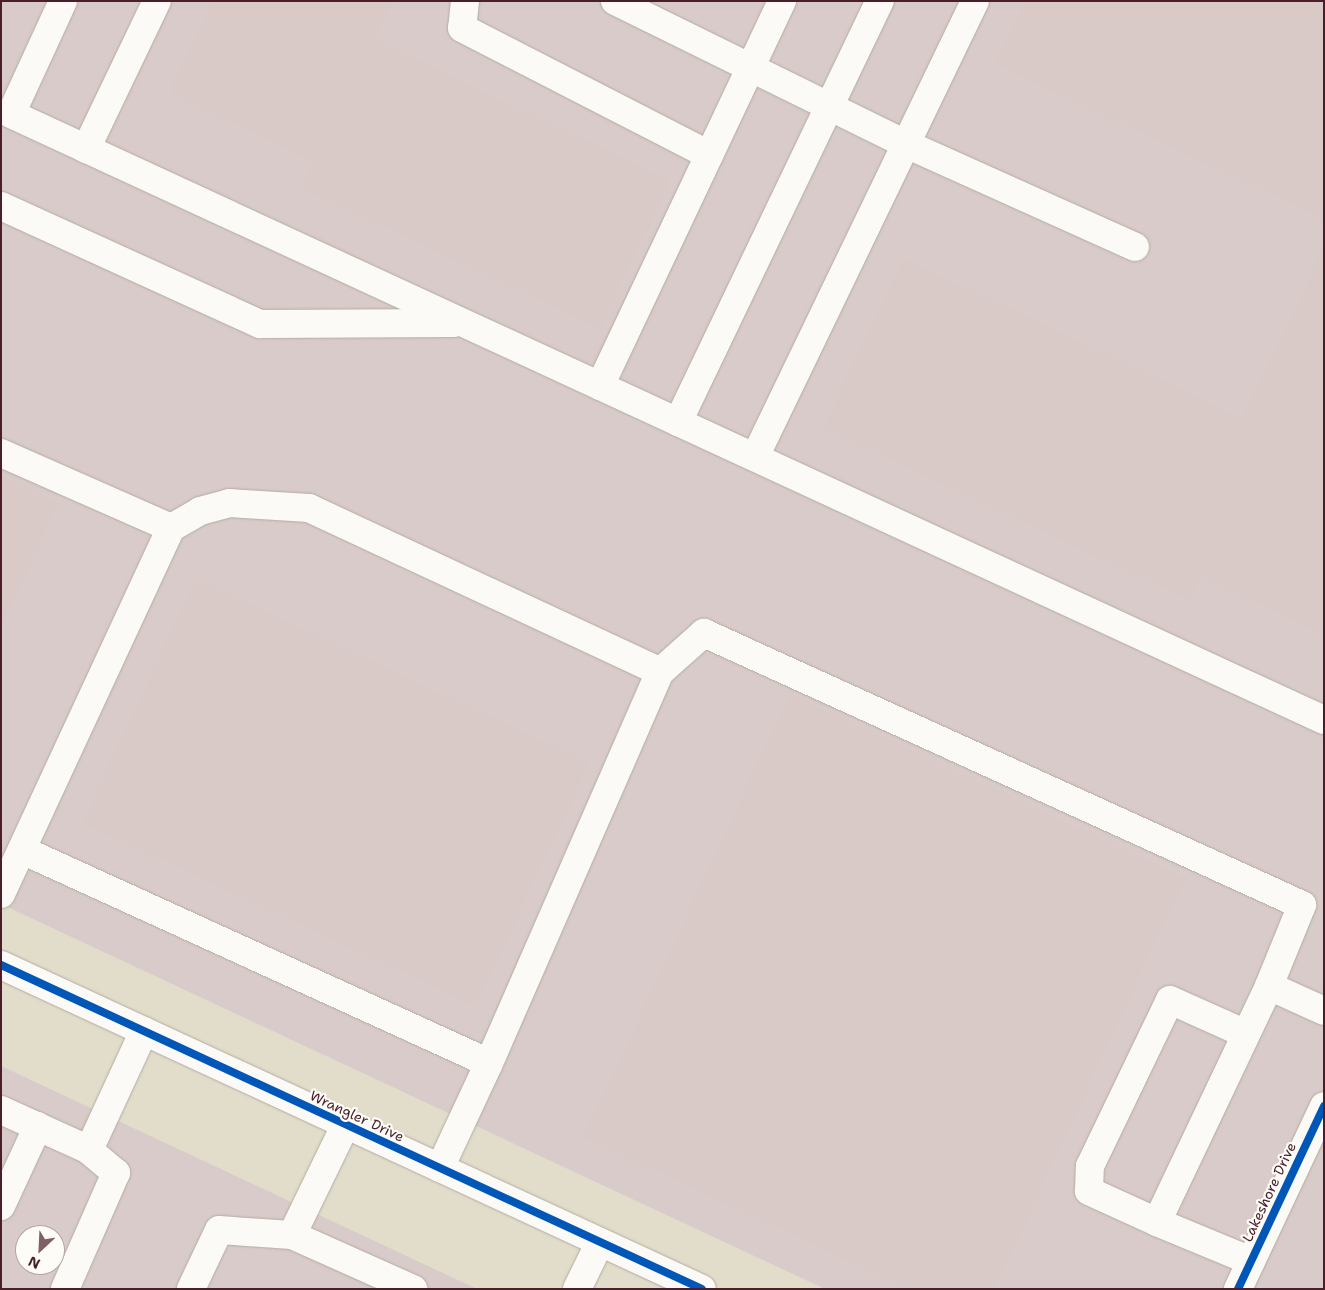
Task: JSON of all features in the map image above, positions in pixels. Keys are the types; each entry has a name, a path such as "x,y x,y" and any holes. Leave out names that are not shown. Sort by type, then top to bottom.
{"street":[{"path":"63,1 6,124 86,150 1324,720"},
{"path":"86,150 157,1"},
{"path":"465,1 462,28 709,155"},
{"path":"615,1 906,144 1135,248"},
{"path":"600,386 782,1"},
{"path":"678,422 880,1"},
{"path":"755,457 975,1"},
{"path":"1,206 260,324 464,323"},
{"path":"1,453 171,528"},
{"path":"1,894 171,528 200,511 229,503 267,503 309,508 660,672"},
{"path":"440,1168 489,1063 660,672 704,633 1302,905 1269,986 1157,1222"},
{"path":"22,850 489,1063"},
{"name":"Wrangler Drive","path":"1,965 702,1289"},
{"path":"1269,986 1324,1011"},
{"path":"1246,1034 1170,1000 1090,1166 1089,1191 1251,1261"},
{"path":"89,1150 144,1031"},
{"name":"Lakeshore Drive","path":"1238,1289 1324,1106"},
{"path":"1,1110 89,1150 116,1173 65,1289"},
{"path":"292,1235 346,1124"},
{"path":"1,1206 38,1126"},
{"path":"191,1289 219,1230 292,1235 413,1289"},
{"path":"577,1289 600,1242"}],"shaded area":[{"path":"1,1 1324,1 1324,1289 825,1289 1,904"},
{"path":"1,1066 477,1289 1,1289"}],"building":[{"path":"213,1 393,1 375,40 670,180 600,329 301,188 314,162 169,93"},
{"path":"1024,1 1310,1 1324,8 1324,219 995,64"},
{"path":"1324,247 1324,635 1201,577 1190,601 823,428 903,258 1243,418"},
{"path":"1,476 59,503 1,626"},
{"path":"196,579 589,762 476,1006 82,823"},
{"path":"790,694 1185,878 994,1289 908,1289 584,1137"}],"cycle path":[{"path":"1,965 702,1289"},
{"path":"1238,1289 1324,1106"}]}
